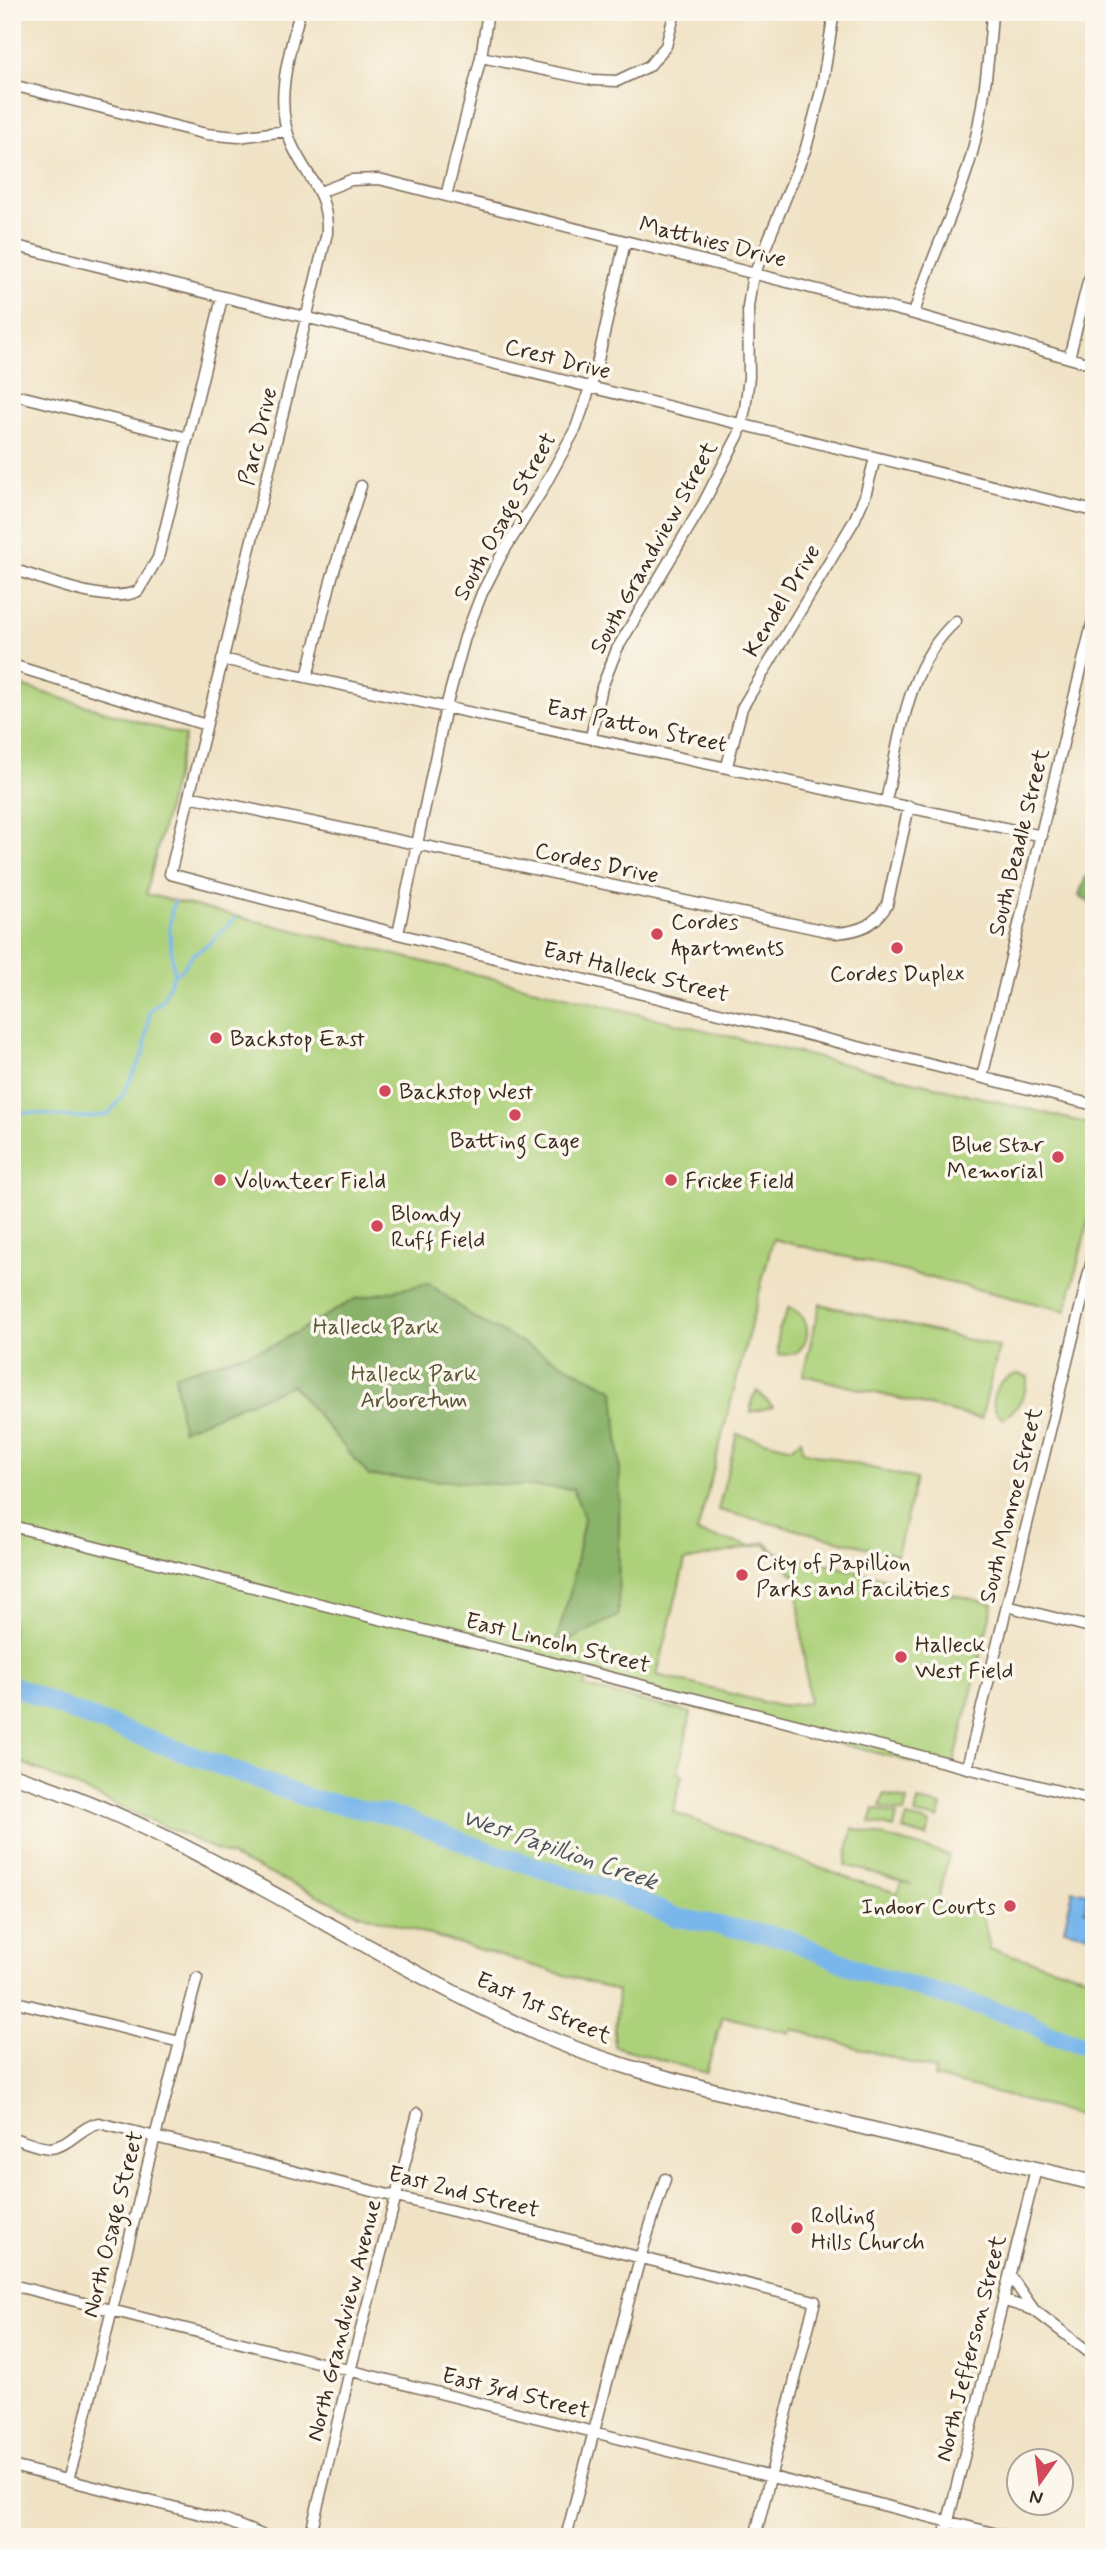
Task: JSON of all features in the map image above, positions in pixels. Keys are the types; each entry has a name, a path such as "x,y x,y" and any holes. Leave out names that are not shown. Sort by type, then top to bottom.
{"main road":[{"name":"East 1st Street","path":"12,1775 109,1810 145,1827 214,1861 485,2008 543,2036 599,2058 706,2088 1094,2183"}],"street":[{"name":"Parc Drive","path":"170,874 327,233 328,212 287,131 284,109 289,52 300,12"},
{"path":"446,196 481,57 488,12"},
{"path":"481,57 593,80 617,81 649,66 666,46 675,12"},
{"name":"South Grandview Street","path":"591,737 602,687 617,649 703,504 731,452 742,424 748,377 748,307 754,273 806,148 822,87 834,12"},
{"path":"914,314 926,273 971,157 989,61 992,12"},
{"path":"12,85 206,134 238,137 287,131"},
{"name":"Matthies Drive","path":"320,192 351,180 379,179 914,314 1094,365"},
{"name":"South Osage Street","path":"398,934 446,706 465,637 482,593 502,554 541,492 576,428 591,388 625,242"},
{"name":"Crest Drive","path":"12,245 1094,511"},
{"path":"1069,358 1094,268"},
{"path":"12,569 109,596 138,591 158,558 222,298"},
{"path":"12,394 188,438"},
{"name":"Kendel Drive","path":"727,766 742,708 853,522 865,495 875,458"},
{"path":"307,677 332,577 361,486"},
{"path":"138,591 145,601"},
{"name":"South Beadle Street","path":"982,1077 1094,616"},
{"path":"887,801 910,695 924,662 956,621"},
{"name":"East Patton Street","path":"222,659 1042,836"},
{"path":"12,665 206,725"},
{"name":"Cordes Drive","path":"189,796 813,929 845,933 869,926 880,917 887,905 909,806"},
{"name":"East Halleck Street","path":"170,874 398,934 1094,1105"},
{"name":"South Monroe Street","path":"967,1768 1094,1252"},
{"name":"East Lincoln Street","path":"12,1526 1094,1800"},
{"path":"1007,1606 1094,1628"},
{"name":"North Osage Street","path":"68,2480 198,1978"},
{"path":"12,2001 180,2042"},
{"name":"North Grandview Avenue","path":"310,2537 350,2371 418,2113"},
{"name":"East 2nd Street","path":"12,2138 49,2148 60,2146 90,2124 101,2124 815,2301 770,2477"},
{"name":"North Jefferson Street","path":"944,2537 1037,2169"},
{"path":"566,2537 640,2258 665,2179"},
{"path":"1011,2277 1034,2310 1094,2356"},
{"name":"East 3rd Street","path":"12,2285 1009,2537"},
{"path":"1004,2301 1034,2310"},
{"path":"12,2466 224,2520 267,2537"},
{"path":"755,2537 770,2477"}],"green space":[{"name":"Halleck Park","path":"12,683 185,736 146,894 1094,1125 1094,1198 1066,1311 773,1239 697,1533 750,1546 765,1542 775,1552 993,1604 952,1772 586,1680 584,1687 691,1713 678,1773 682,1775 673,1812 850,1879 898,1893 901,1882 912,1884 845,1865 853,1828 949,1855 937,1903 983,1916 990,1949 1094,1978 1094,2119 934,2077 935,2070 792,2029 790,2033 723,2016 706,2073 614,2046 618,1991 357,1913 12,1758","holes":["765,1544 796,1577 809,1703 779,1706 657,1675 685,1561"]},
{"path":"1086,876 1094,881 1094,906 1079,895"},
{"name":"Halleck Park Arboretum","path":"429,1283 474,1318 614,1390 620,1464 618,1616 554,1648 571,1589 584,1518 573,1489 369,1476 292,1385 182,1430 175,1375 274,1345 355,1299"},
{"path":"820,1304 999,1347 981,1419 803,1375"},
{"path":"789,1307 805,1322 807,1334 797,1353 778,1355 778,1333"},
{"path":"1019,1374 1028,1377 1025,1390 1017,1406 1003,1419 994,1406 995,1392 1004,1380"},
{"path":"757,1391 773,1407 751,1412 752,1399"},
{"path":"737,1434 792,1448 801,1439 803,1451 916,1479 897,1555 718,1510"},
{"path":"884,1794 907,1800 904,1813 880,1807"},
{"path":"918,1801 942,1806 938,1819 915,1814"},
{"path":"874,1809 897,1815 894,1828 870,1822"},
{"path":"907,1817 930,1824 927,1837 903,1830"}],"water":[{"path":"1073,1890 1088,1893 1084,1910 1094,1913 1094,1936 1064,1929"}],"waterway":[{"path":"174,902 170,929 174,974"},
{"path":"12,1114 32,1113 80,1118 109,1114 123,1094 144,1053 150,1010 162,1001 174,974 181,971 192,955 212,942 236,918"},
{"name":"West Papillion Creek","path":"12,1685 69,1710 308,1798 403,1818 486,1851 625,1895 675,1917 786,1938 864,1972 1026,2020 1049,2034 1094,2048"}],"place":[{"name":"Cordes Apartments","path":"657,934"},
{"name":"Cordes Duplex","path":"897,948"},
{"name":"Backstop East","path":"216,1038"},
{"name":"Backstop West","path":"385,1091"},
{"name":"Batting Cage","path":"515,1115"},
{"name":"Blue Star Memorial","path":"1058,1157"},
{"name":"Volunteer Field","path":"220,1180"},
{"name":"Fricke Field","path":"671,1180"},
{"name":"Blondy Ruff Field","path":"377,1226"},
{"name":"City of Papillion Parks and Facilities","path":"742,1575"},
{"name":"Halleck West Field","path":"901,1657"},
{"name":"Indoor Courts","path":"1010,1906"},
{"name":"Rolling Hills Church","path":"797,2228"}]}
